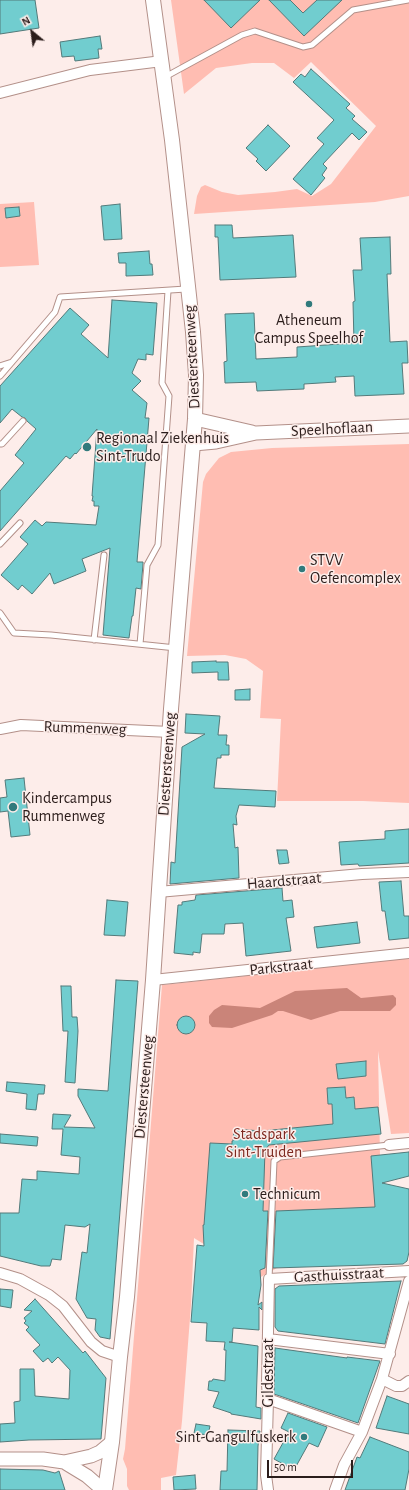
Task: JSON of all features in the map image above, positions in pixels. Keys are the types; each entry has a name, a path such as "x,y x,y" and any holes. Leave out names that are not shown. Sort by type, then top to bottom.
{"main road":[{"name":"Diestersteenweg","path":"104,1490 112,1442 127,1297 153,980 158,892 195,419 196,375 164,77 153,0"}],"street":[{"path":"0,93 90,70 162,61"},
{"name":"Speelhoflaan","path":"195,419 256,433"},
{"name":"Speelhoflaan","path":"194,444 216,442 256,433 409,426"},
{"name":"Rummenweg","path":"0,729 21,725 170,732"},
{"name":"Haardstraat","path":"158,892 362,874 409,872"},
{"name":"Parkstraat","path":"153,980 409,953"},
{"path":"389,1145 409,1143"},
{"name":"Gasthuisstraat","path":"269,1279 409,1271"},
{"path":"0,1273 20,1279 49,1295 63,1306 91,1342 102,1351 120,1357"},
{"name":"Gildestraat","path":"268,1490 266,1475 269,1279"},
{"path":"335,1490 344,1466 362,1432 382,1379 409,1281"},
{"path":"268,1339 390,1354"},
{"path":"382,1379 396,1386 402,1386 409,1381"},
{"path":"268,1399 362,1432"},
{"path":"0,1459 44,1459 64,1462 91,1456 100,1452 112,1442"},
{"path":"64,1462 87,1476 104,1490"}],"lane":[{"path":"164,77 242,35 255,31 303,47 312,45 353,10 408,0"},
{"path":"0,376 55,312 60,297 187,289"},
{"path":"140,644 148,565 158,545 169,396 162,383 168,291"},
{"path":"0,366 13,362"},
{"path":"0,444 2,444 23,421"},
{"path":"0,544 20,523"},
{"path":"94,640 104,555"},
{"path":"0,613 14,633 177,648"},
{"path":"269,1279 274,1161 280,1157 389,1145"}],"green space":[{"path":"171,0 409,0 409,196 375,202 194,214 197,196 201,187 205,185 222,192 238,195 297,189 312,196 331,184 376,126 311,62 294,78 274,63 252,63 216,68 184,94"},
{"path":"34,202 39,265 0,267 0,204"},
{"name":"STVV Oefencomplex","path":"409,444 409,803 363,801 277,801 281,719 260,718 263,671 246,659 225,655 187,656 203,482 206,474 219,458 231,452 272,448"},
{"name":"Stadspark Sint-Truiden","path":"409,958 409,1133 391,1134 378,1051 381,1210 259,1278 194,1238 191,1305 182,1421 176,1475 161,1478 161,1490 129,1490 127,1486 127,1469 123,1459 162,985"}],"shaded area":[{"path":"347,988 361,998 393,995 396,998 396,1005 390,1011 340,1011 311,1020 283,1011 278,1011 272,1015 232,1028 212,1027 209,1023 209,1016 214,1010 222,1005 260,1008 295,991"}],"building":[{"path":"0,0 35,0 39,28 0,34"},
{"path":"204,0 260,0 231,28"},
{"path":"269,0 290,0 303,13 317,0 342,0 304,36"},
{"path":"100,36 102,49 98,49 99,58 75,61 74,56 62,57 60,42"},
{"path":"311,69 350,104 346,108 355,116 352,119 367,132 359,140 352,133 323,164 327,168 322,175 325,178 311,195 293,179 324,144 317,138 334,120 293,82 301,74 305,77"},
{"path":"268,125 290,146 266,171 256,161 258,159 246,148"},
{"path":"120,204 122,239 104,240 101,206"},
{"path":"19,207 20,216 6,218 5,208"},
{"path":"215,225 232,225 233,238 293,235 296,277 220,280 218,237 215,237"},
{"path":"390,237 391,274 387,274 390,342 407,341 408,363 402,363 404,394 355,396 354,376 335,377 336,382 304,384 304,389 257,391 256,382 225,383 224,362 227,361 225,314 254,313 256,359 297,357 297,347 354,343 353,302 355,301 353,270 362,270 360,238"},
{"path":"149,251 153,275 126,276 126,263 119,263 118,253"},
{"path":"112,300 157,303 153,355 146,354 146,360 138,359 132,373 141,381 132,390 147,403 145,418 149,418 137,562 143,562 141,589 136,588 129,638 103,635 110,548 82,559 86,571 54,584 50,573 32,594 22,585 18,590 1,575 28,544 20,537 35,520 42,526 46,522 96,525 99,506 94,506 94,501 92,501 97,429 76,454 75,453 70,459 66,456 0,531 0,491 24,463 15,455 36,429 25,418 12,409 0,423 0,386 70,308 89,325 81,334 108,358"},
{"path":"192,662 228,662 229,680 218,680 218,672 192,673"},
{"path":"250,689 250,700 235,700 235,690"},
{"path":"186,714 220,716 218,735 227,735 226,745 229,745 229,755 221,755 221,758 217,758 214,788 276,791 275,807 239,805 236,816 237,825 233,824 235,848 238,847 239,878 170,884 171,862 175,863 182,747 205,734 185,733"},
{"name":"Kindercampus Rummenweg","path":"24,778 30,835 11,837 8,811 0,812 0,798 7,797 5,780"},
{"path":"409,829 409,863 359,866 358,864 341,865 339,842 385,839 385,831"},
{"path":"277,850 287,850 289,863 279,864"},
{"path":"401,881 404,916 409,916 409,938 389,940 385,911 382,911 379,882"},
{"path":"282,888 283,901 292,900 294,917 286,918 291,951 246,956 243,923 225,924 224,934 202,934 200,953 193,952 193,955 174,953 178,905 182,905 182,902 195,900 196,895"},
{"path":"107,900 128,902 125,936 104,935"},
{"path":"357,922 360,943 317,948 314,927"},
{"path":"116,980 138,981 110,1339 100,1337 95,1330 96,1319 87,1318 76,1299 82,1252 87,1253 90,1224 85,1227 65,1225 61,1260 52,1259 50,1266 41,1266 0,1256 0,1213 19,1213 22,1179 37,1180 37,1171 79,1174 80,1157 61,1155 63,1129 52,1129 53,1114 71,1115 64,1127 95,1128 78,1096 78,1089 108,1091"},
{"path":"61,986 71,986 72,1017 77,1017 78,1031 75,1083 65,1082 68,1031 63,1031"},
{"path":"186,1016 192,1019 195,1025 192,1031 186,1034 180,1031 177,1025 180,1019"},
{"path":"366,1061 366,1076 338,1079 336,1064"},
{"path":"7,1082 45,1085 44,1094 38,1094 36,1110 26,1109 27,1094 6,1091"},
{"path":"345,1087 346,1098 354,1097 355,1109 378,1107 381,1134 269,1145 265,1150 263,1211 268,1211 265,1268 260,1270 261,1285 258,1305 262,1302 262,1310 259,1307 259,1330 233,1328 232,1342 229,1342 258,1346 256,1407 261,1408 261,1419 231,1414 213,1407 219,1392 208,1390 209,1381 212,1381 213,1379 225,1381 225,1342 206,1341 207,1323 191,1322 197,1245 204,1246 203,1225 210,1143 232,1144 234,1129 262,1131 333,1124 332,1104 328,1104 327,1088"},
{"path":"0,1134 38,1137 37,1146 0,1143"},
{"path":"409,1152 409,1176 382,1183 409,1189 409,1252 407,1261 403,1264 273,1268 276,1211 375,1207 371,1156"},
{"path":"401,1281 385,1344 278,1331 275,1327 275,1289 279,1286"},
{"path":"0,1289 13,1290 11,1308 0,1306"},
{"path":"35,1299 83,1353 85,1351 106,1378 101,1439 0,1442 0,1424 15,1423 14,1402 20,1401 20,1369 34,1369 35,1396 69,1399 70,1370 58,1357 52,1363 48,1358 43,1362 33,1351 40,1345 26,1330 29,1327 24,1323 26,1321 24,1318 32,1311 24,1310"},
{"path":"275,1348 380,1361 358,1423 274,1394"},
{"path":"387,1396 409,1404 409,1434 376,1428"},
{"name":"Sint-Gangulfuskerk","path":"288,1413 327,1427 318,1447 309,1443 294,1470 274,1459 289,1432 281,1428"},
{"path":"196,1424 210,1426 208,1435 194,1433"},
{"path":"228,1430 260,1431 258,1446 257,1490 220,1490 221,1471 227,1471"},
{"path":"370,1437 409,1452 409,1469 405,1490 345,1490 357,1457 360,1458"},
{"path":"0,1469 43,1470 55,1473 59,1471 65,1490 0,1490"},
{"path":"195,1475 196,1489 174,1490 173,1477"}],"place":[{"name":"Atheneum Campus Speelhof","path":"309,304"},
{"name":"Regionaal Ziekenhuis Sint-Trudo","path":"87,447"},
{"name":"STVV Oefencomplex","path":"302,569"},
{"name":"Kindercampus Rummenweg","path":"13,807"},
{"name":"Technicum","path":"245,1194"},
{"name":"Sint-Gangulfuskerk","path":"304,1437"}]}
